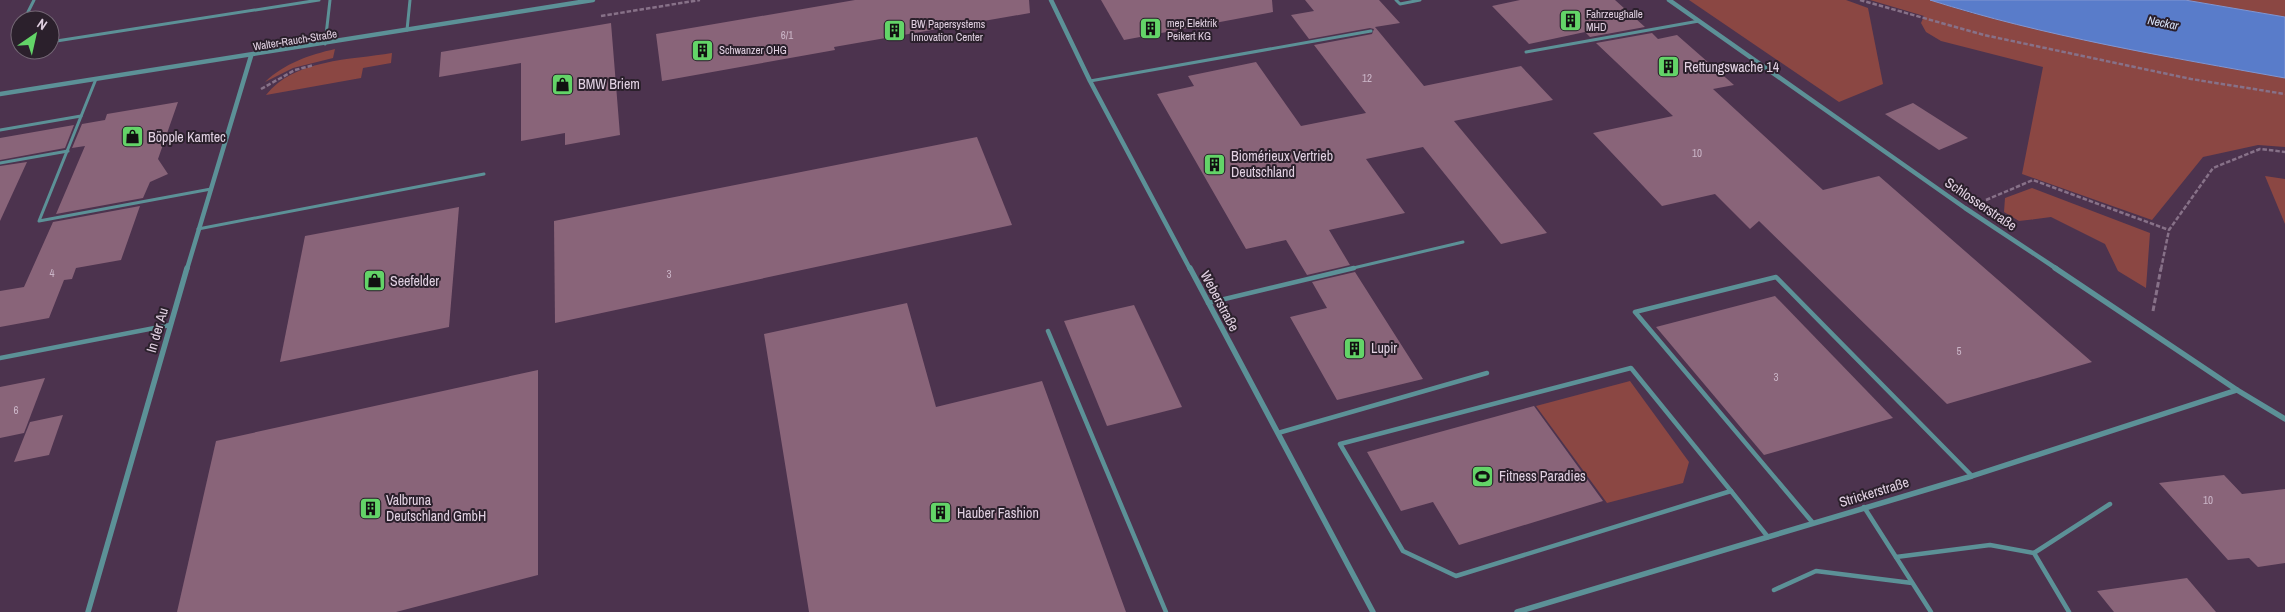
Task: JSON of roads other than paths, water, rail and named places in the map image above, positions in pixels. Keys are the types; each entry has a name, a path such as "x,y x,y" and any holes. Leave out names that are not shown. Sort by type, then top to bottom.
{"street":[{"name":"Walter-Rauch-Straße","path":"0,94 251,56 577,1 593,0"},
{"name":"Weberstraße","path":"1050,0 1090,81 1373,612"},
{"name":"Schlosserstraße","path":"1669,0 1967,208 2237,390 2285,419"},
{"name":"In der Au","path":"88,612 170,324 251,56"},
{"name":"Strickerstraße","path":"1517,612 1972,476 2237,390"}],"lane":[{"path":"60,40 319,0"},
{"path":"324,44 330,0"},
{"path":"407,30 410,0"},
{"path":"1396,0 1400,4 1420,0"},
{"path":"1526,52 1699,21"},
{"path":"1090,81 1371,31"},
{"path":"96,79 39,221 211,189"},
{"path":"0,130 81,116"},
{"path":"0,163 68,151"},
{"path":"198,229 484,174"},
{"path":"1208,303 1463,242"},
{"path":"1813,523 1635,312 1776,277 1972,476"},
{"path":"0,358 170,324"},
{"path":"1048,331 1166,612"},
{"path":"1731,491 1456,576 1403,551 1340,444 1631,368 1731,491 1768,537"},
{"path":"1278,433 1487,373"},
{"path":"1896,556 1990,545 2034,553 2110,504"},
{"path":"1864,508 1931,612"},
{"path":"2034,553 2070,612"},
{"path":"1774,590 1816,571 1912,583"}],"water":[{"name":"Neckar","path":"1930,0 2185,0 2285,17 2285,78 2151,54 2061,35"}],"place":[{"name":"Fahrzeughalle MHD","path":"1570,20"},
{"name":"mep Elektrik Peikert KG","path":"1151,29"},
{"name":"BW Papersystems Innovation Center","path":"895,30"},
{"name":"Schwanzer OHG","path":"703,50"},
{"name":"Rettungswache 14","path":"1668,67"},
{"name":"BMW Briem","path":"562,84"},
{"name":"Böpple Kamtec","path":"132,137"},
{"name":"Biomérieux Vertrieb Deutschland","path":"1215,164"},
{"name":"Seefelder","path":"374,281"},
{"name":"Lupir","path":"1355,348"},
{"name":"Fitness Paradies","path":"1483,476"},
{"name":"Valbruna Deutschland GmbH","path":"370,508"},
{"name":"Hauber Fashion","path":"941,513"}]}
